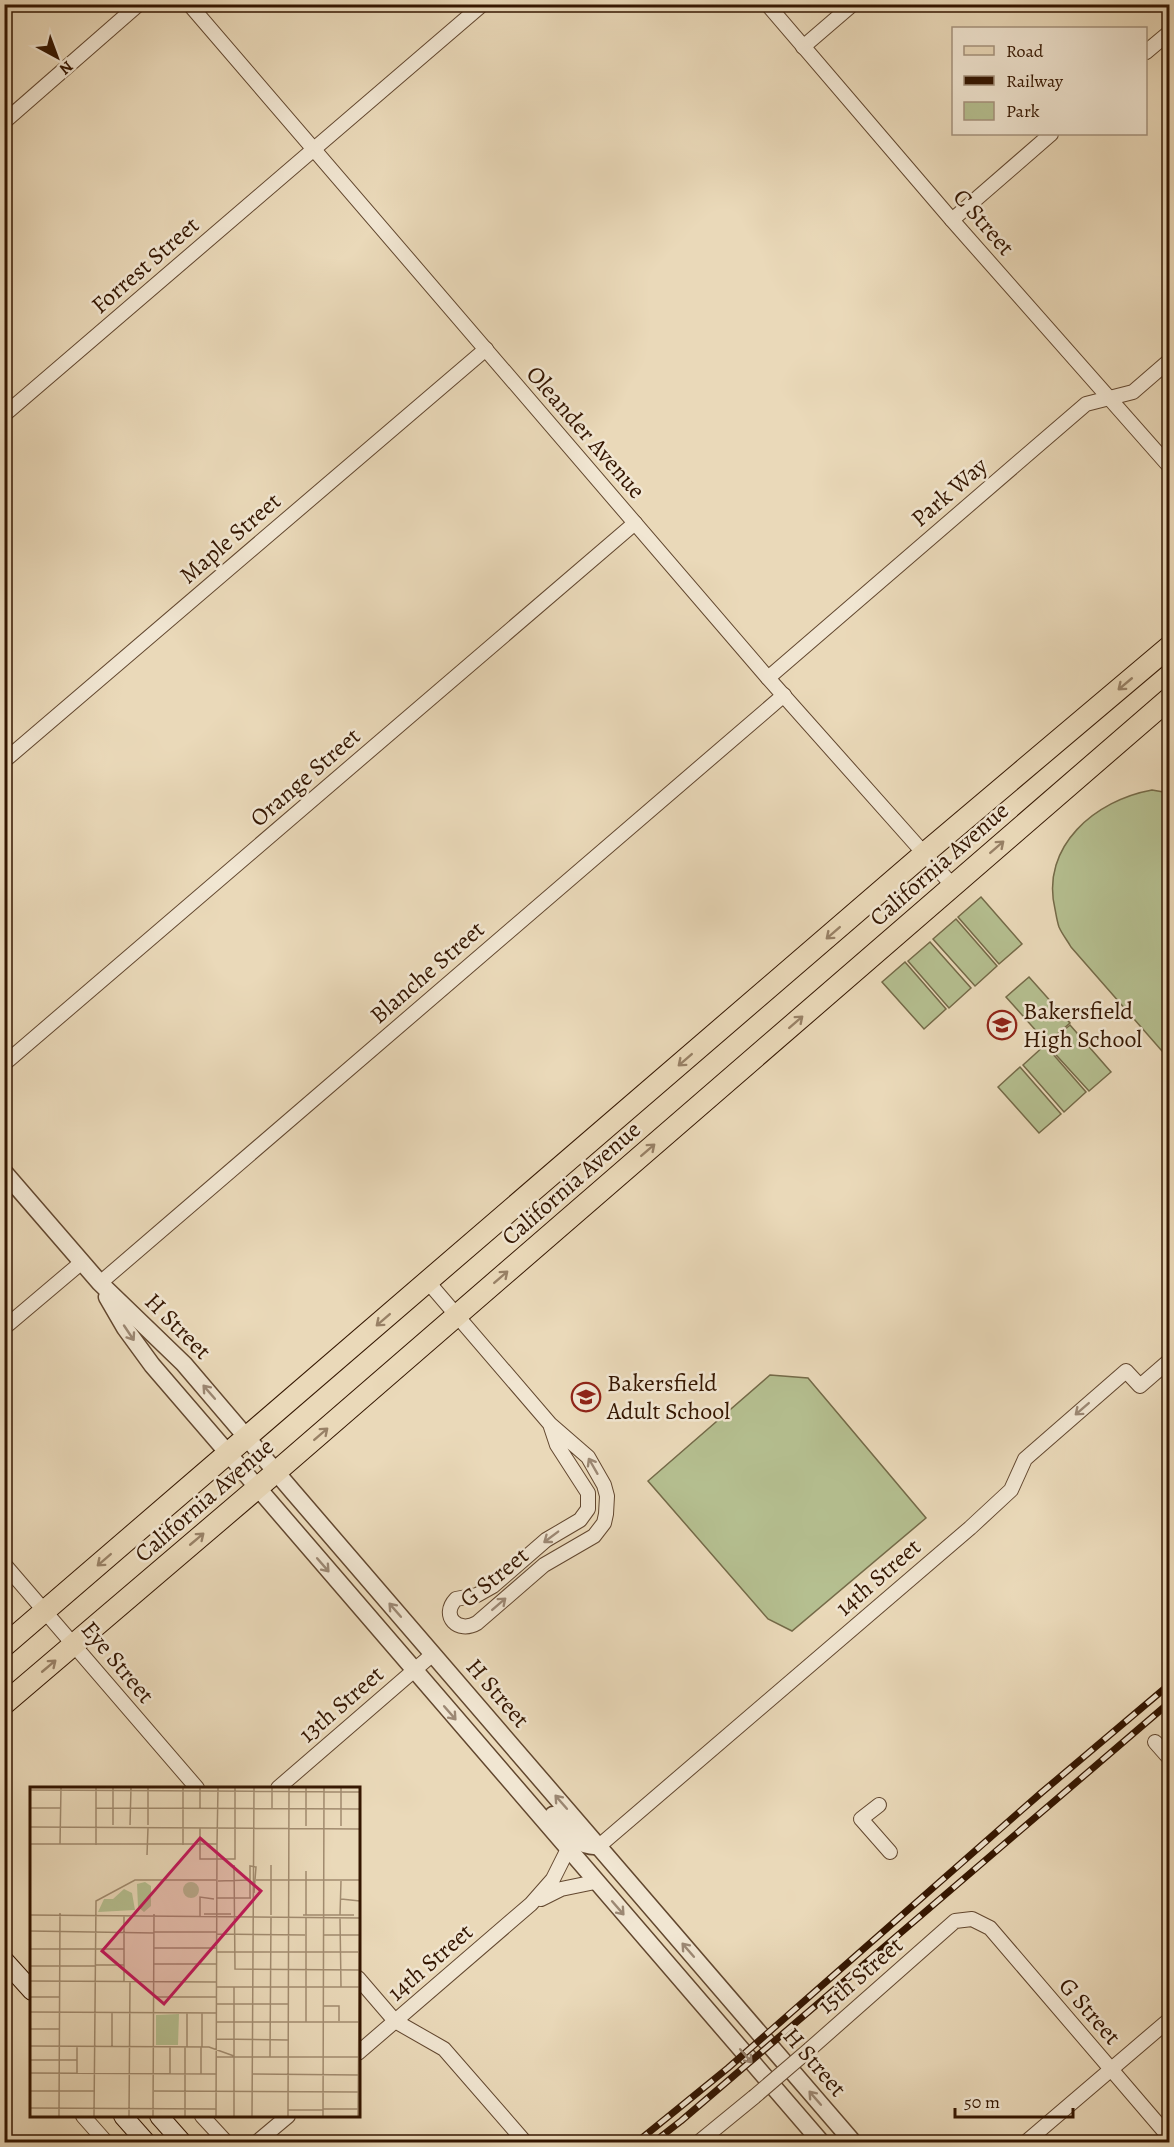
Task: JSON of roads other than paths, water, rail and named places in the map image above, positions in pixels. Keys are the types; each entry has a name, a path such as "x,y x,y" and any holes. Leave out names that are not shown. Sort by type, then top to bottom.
{"main road":[{"name":"California Avenue","path":"4,1646 925,853 1170,646"},
{"name":"California Avenue","path":"4,1704 258,1488 1170,698"},
{"path":"4,1960 30,1989"},
{"path":"125,2117 146,2142"},
{"path":"161,2117 182,2142"}],"street":[{"path":"4,122 140,4"},
{"name":"Oleander Avenue","path":"189,4 768,678 953,886"},
{"name":"Forrest Street","path":"4,415 483,4"},
{"name":"C Street","path":"767,4 952,220 1170,467"},
{"path":"803,47 853,4"},
{"path":"1147,51 1170,32"},
{"path":"952,220 1051,135"},
{"name":"Maple Street","path":"4,761 486,349"},
{"name":"Park Way","path":"768,678 1086,404 1133,392 1170,360"},
{"name":"Orange Street","path":"4,1064 635,523"},
{"name":"Blanche Street","path":"100,1282 784,695"},
{"name":"H Street","path":"4,1172 100,1282 184,1364 853,2142"},
{"path":"4,1328 82,1262"},
{"name":"H Street","path":"100,1282 138,1347 502,1774 821,2142"},
{"name":"G Street","path":"428,1282 550,1424 583,1451 594,1466 607,1496 608,1505 604,1523 588,1541 544,1565 477,1623 467,1627 458,1625 450,1613 450,1608 456,1599 477,1595 493,1586 546,1540 579,1520 588,1509 588,1493 557,1445 550,1424"},
{"name":"14th Street","path":"599,1846 970,1528 1011,1490 1024,1459 1126,1371 1140,1386 1170,1360"},
{"name":"Eye Street","path":"4,1563 195,1787"},
{"name":"13th Street","path":"279,1787 433,1654"},
{"path":"1155,1742 1170,1759"},
{"path":"502,1774 535,1798 579,1843 585,1846 599,1846"},
{"path":"879,1805 861,1819 890,1852"},
{"name":"14th Street","path":"360,2051 531,1905 553,1879 568,1849"},
{"name":"14th Street","path":"531,1905 561,1889 596,1882"},
{"name":"G Street","path":"972,1919 990,1928 1170,2138"},
{"name":"15th Street","path":"699,2142 810,2049 956,1921 972,1919"},
{"path":"360,1980 395,2021 444,2049 525,2142"},
{"path":"1026,2142 1170,2019"},
{"path":"85,2117 106,2142"},
{"path":"204,2117 226,2142"},
{"path":"257,2142 286,2117"}],"railway":[{"path":"637,2142 728,2068 1041,1793 1170,1684"},
{"path":"654,2142 1170,1702"}],"place":[{"name":"Bakersfield High School","path":"1002,1025"},
{"name":"Bakersfield Adult School","path":"586,1397"}]}
